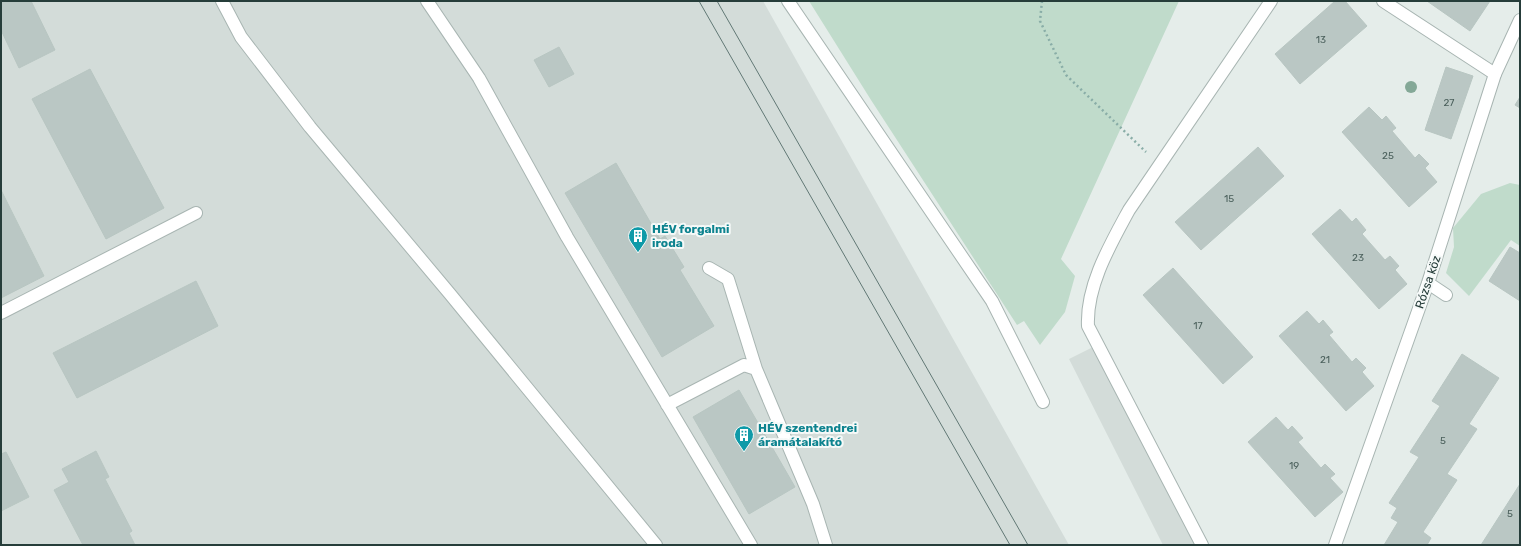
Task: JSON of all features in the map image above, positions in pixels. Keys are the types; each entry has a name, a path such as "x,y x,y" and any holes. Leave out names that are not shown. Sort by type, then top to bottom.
{"street":[{"path":"222,1 241,37 310,127 450,294 656,545"},
{"path":"427,1 479,78 567,237 751,545"},
{"path":"788,1 992,300 1043,402"},
{"path":"1202,545 1088,326 1088,308 1095,283 1113,239 1129,210 1271,1"},
{"path":"1383,1 1495,74"},
{"name":"Rózsa köz","path":"1336,545 1428,283 1495,74 1520,20"},
{"path":"1,313 196,213"},
{"path":"708,268 728,280 756,369 813,504 826,545"},
{"path":"1428,283 1446,295"},
{"path":"667,405 744,365 756,369"}],"path":[{"path":"1042,1 1040,20 1066,75 1160,164"}],"shaded area":[{"path":"1,1 763,1 1069,545 1,545"},
{"path":"1093,347 1196,545 1163,545 1069,359"}],"green space":[{"path":"809,1 1179,1 1061,259 1075,276 1065,312 1040,345 1024,321 1017,325 871,100"},
{"path":"1510,183 1520,185 1520,246 1511,240 1469,296 1446,273 1454,247 1453,228 1481,194"}],"building":[{"path":"1,1 31,1 55,50 19,68 1,30"},
{"path":"1335,1 1345,1 1367,26 1300,84 1275,54"},
{"path":"1427,1 1490,1 1470,31"},
{"path":"559,47 574,74 549,87 534,60"},
{"path":"1446,67 1473,76 1451,139 1425,130"},
{"path":"90,69 164,208 106,239 32,99"},
{"path":"1520,97 1520,108 1515,105"},
{"path":"1369,107 1382,120 1386,116 1396,128 1392,131 1415,158 1419,154 1429,164 1425,168 1437,182 1409,207 1342,132"},
{"path":"1258,147 1284,176 1201,250 1175,222"},
{"name":"HÉV forgalmi iroda","path":"616,163 660,239 665,236 684,267 680,270 714,326 662,357 565,193"},
{"path":"1,190 44,276 1,298"},
{"path":"1340,209 1352,222 1356,218 1366,230 1362,234 1385,260 1390,256 1399,266 1395,270 1407,284 1379,309 1312,234"},
{"path":"1510,247 1520,253 1520,301 1489,281"},
{"path":"1173,268 1253,357 1223,384 1143,295"},
{"path":"196,281 218,326 77,398 53,353"},
{"path":"1307,311 1319,324 1323,320 1333,332 1329,335 1352,362 1356,358 1366,368 1362,372 1374,386 1346,411 1279,336"},
{"path":"1462,354 1499,378 1469,424 1477,429 1447,474 1457,480 1423,532 1431,538 1427,545 1384,545 1398,522 1391,518 1397,508 1389,503 1419,457 1410,452 1440,406 1432,401"},
{"name":"HÉV szentendrei áramátalakító","path":"739,390 795,487 749,514 693,417"},
{"path":"1276,417 1288,430 1292,426 1303,438 1298,442 1321,468 1325,464 1335,474 1330,478 1343,492 1315,517 1248,442"},
{"path":"96,451 109,477 105,479 132,531 129,533 135,545 83,545 54,490 69,482 62,469"},
{"path":"6,452 29,497 1,511 1,454"},
{"path":"1520,484 1520,545 1481,545"}],"tram line":[{"path":"699,1 1010,545"},
{"path":"717,1 1028,545"}],"place":[{"name":"HÉV forgalmi iroda","path":"638,253"},
{"name":"HÉV szentendrei áramátalakító","path":"744,452"}]}
